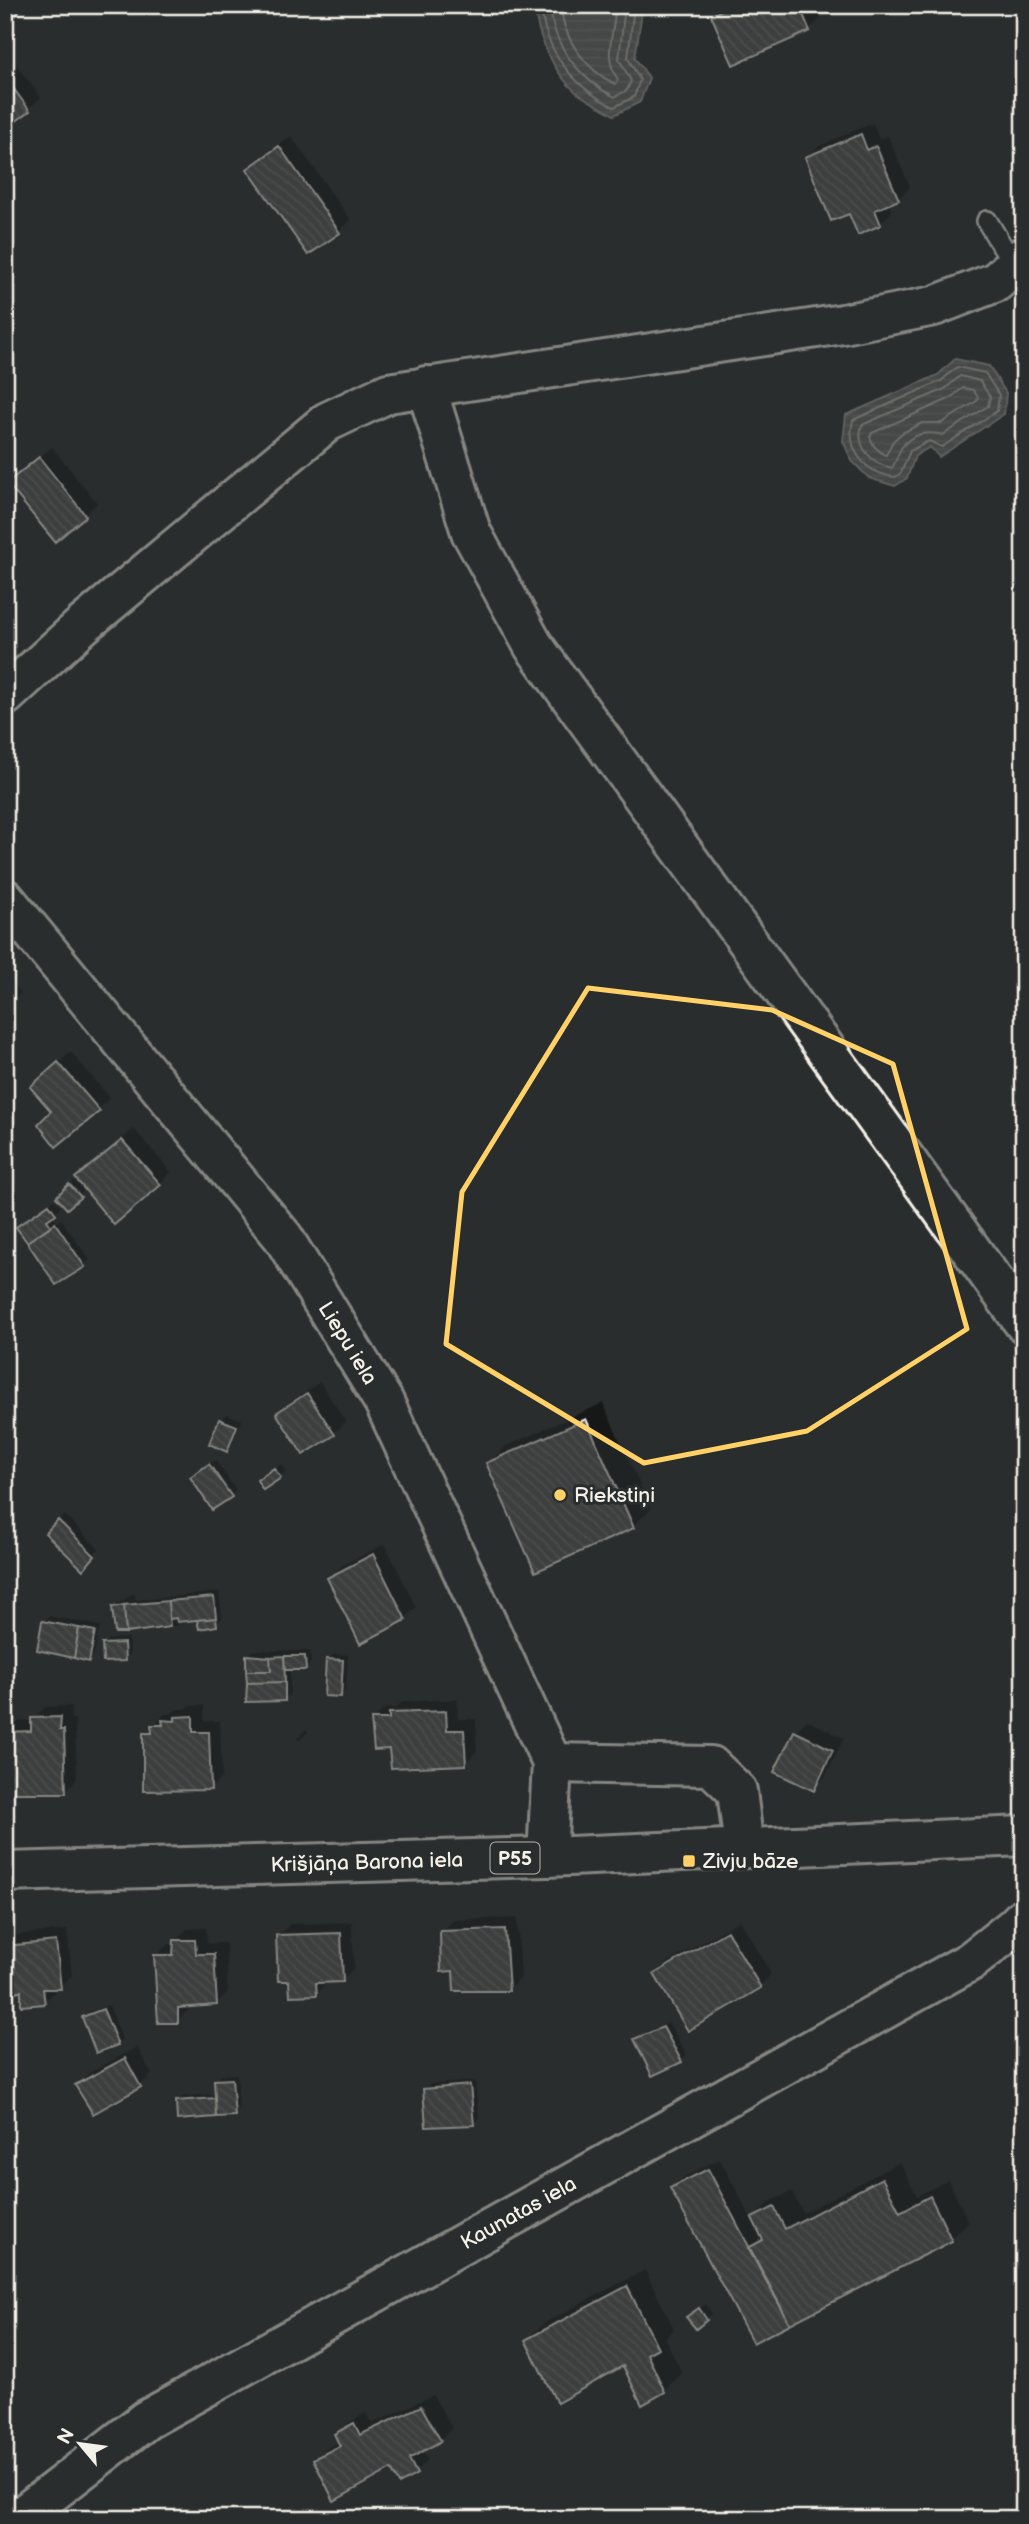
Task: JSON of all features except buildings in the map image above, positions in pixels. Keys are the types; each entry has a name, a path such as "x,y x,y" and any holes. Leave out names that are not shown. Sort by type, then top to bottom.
{"street":[{"path":"5,696 84,624 327,422 388,393 843,324 934,306 996,282 1019,261"},
{"path":"426,386 471,532 533,645 1024,1323"},
{"name":"Liepu iela","path":"5,899 283,1237 384,1402 552,1763 547,1857"},
{"path":"552,1763 711,1766 737,1791 744,1848"},
{"name":"Krišjāņa Barona iela","path":"5,1872 547,1857 1024,1836"},
{"name":"Kaunatas iela","path":"18,2519 146,2420 971,1961 1024,1917"}],"lane":[{"path":"5,12 10,5"},
{"path":"987,221 1019,261"}],"highlighted area":[{"path":"588,988 772,1010 893,1064 967,1329 807,1431 644,1463 446,1344 462,1192"}],"water":[{"path":"535,5 640,5 642,11 635,58 649,78 640,102 614,115 568,85 542,40"},
{"path":"955,359 989,366 1006,393 1004,414 939,457 930,447 915,456 907,478 895,486 869,478 852,461 843,441 846,415 938,375"}],"place":[{"name":"Riekstiņi","path":"560,1495"},
{"name":"Zivju bāze","path":"689,1861"}]}
